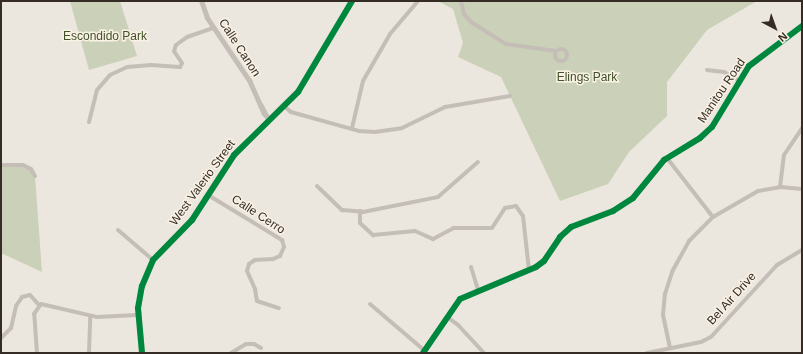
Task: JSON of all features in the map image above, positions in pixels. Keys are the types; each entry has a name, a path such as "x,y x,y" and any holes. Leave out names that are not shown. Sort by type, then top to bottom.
{"street":[{"name":"Calle Canon","path":"201,1 213,28 262,105 262,111 269,118"},
{"name":"West Valerio Street","path":"142,353 137,315 142,286 153,260 192,220 234,155 269,118 284,106 304,84 352,1"},
{"path":"352,128 363,81 390,34 418,1"},
{"path":"461,1 464,14 471,22 506,44 556,51"},
{"name":"Manitou Road","path":"424,352 460,299 478,290 529,270 544,261 555,243 571,228 627,203 667,158 700,138 712,127 740,81 755,62 802,26"},
{"path":"90,122 97,90 110,75 127,67 151,65 180,67 182,63 174,51 176,45 187,37 213,28"},
{"path":"707,70 724,72 740,81"},
{"path":"284,106 291,112 367,132 386,132 402,128 445,107 510,96"},
{"path":"780,187 784,155 802,128"},
{"path":"667,158 713,218"},
{"path":"317,186 340,208 360,211 438,197 478,162"},
{"path":"1,165 22,164 31,169 35,176"},
{"path":"670,348 663,307 672,270 689,241 713,218 758,191 780,187 802,189"},
{"name":"Calle Cerro","path":"208,195 282,240 284,247 280,256 273,259 255,260 249,264 247,270 255,289 257,301 280,308"},
{"path":"360,211 360,223 373,235 415,231 435,239 454,228 492,228 505,208 516,206 523,216 529,270"},
{"path":"118,230 153,260"},
{"name":"Bel Air Drive","path":"647,353 701,342 711,337 777,265 802,250"},
{"path":"471,267 478,290"},
{"path":"1,338 11,328 16,306 22,296 30,295 39,305"},
{"path":"39,305 47,304 90,316 137,315"},
{"path":"370,304 424,352"},
{"path":"37,353 34,314 39,305"},
{"path":"89,353 90,316"},
{"path":"447,317 458,324 484,353"},
{"path":"231,353 246,344 254,344 261,348"}],"green space":[{"name":"Escondido Park","path":"70,1 120,1 137,56 89,70"},
{"name":"Elings Park","path":"438,1 757,1 707,30 667,82 667,116 629,152 608,184 560,201 501,77 458,57 463,43 453,9"},
{"path":"1,165 27,166 35,176 42,272 1,253"}],"cycle path":[{"path":"142,353 138,308 142,286 153,260 192,220 234,155 298,92 352,1"},
{"path":"423,353 460,299 536,267 544,261 560,237 571,227 613,211 633,198 664,160 700,138 712,127 749,66 802,26"}]}
